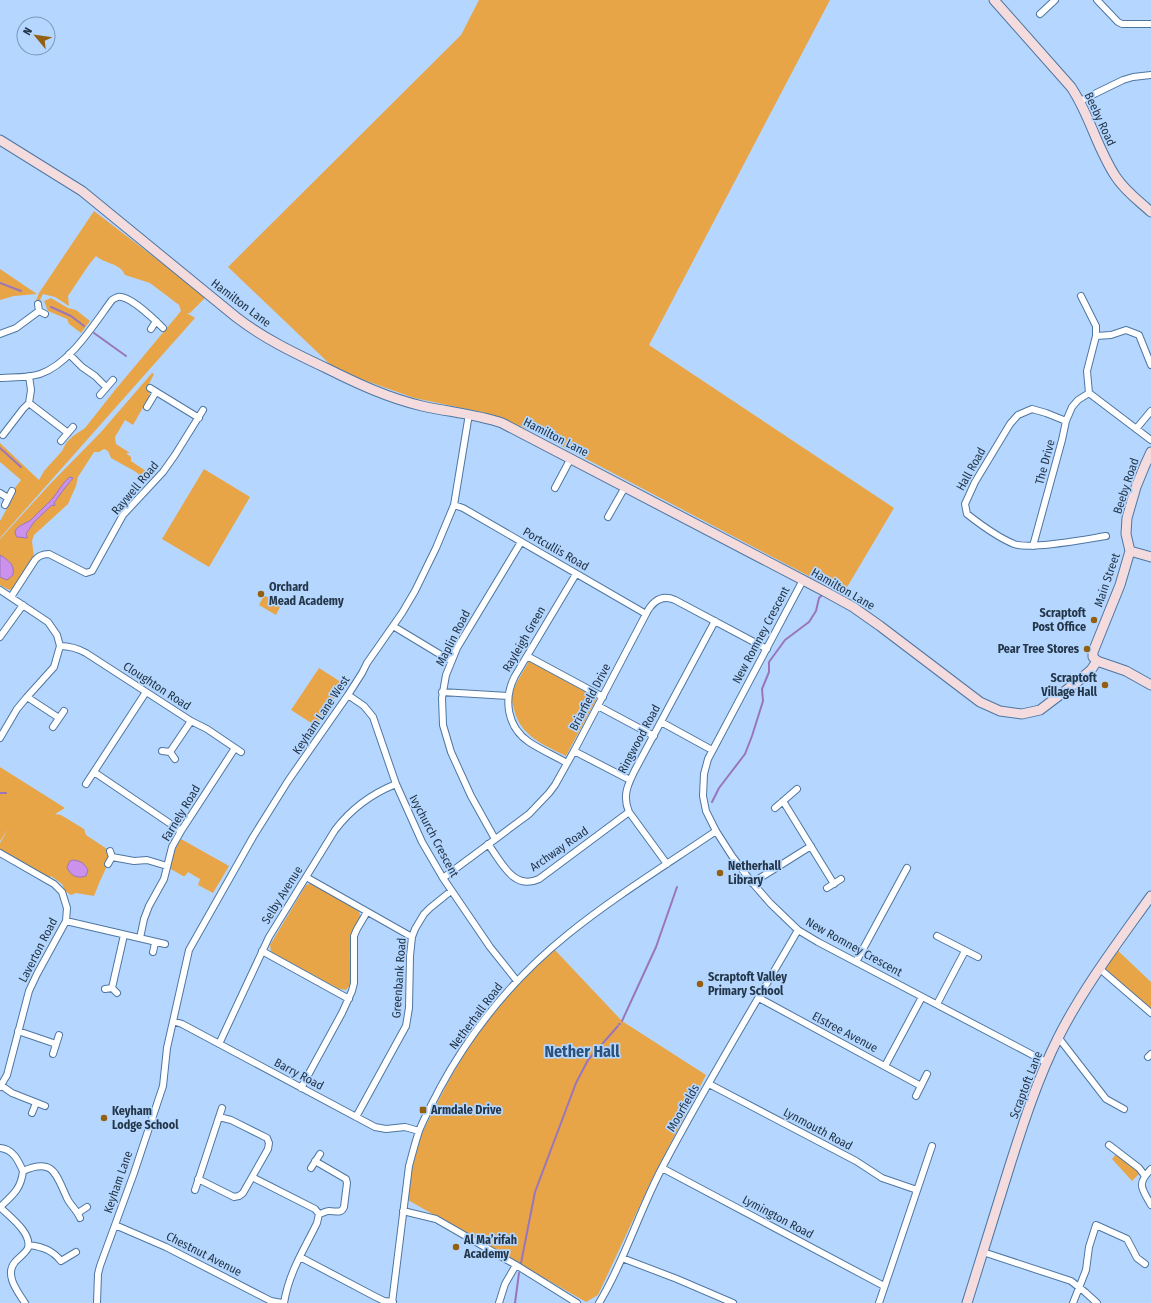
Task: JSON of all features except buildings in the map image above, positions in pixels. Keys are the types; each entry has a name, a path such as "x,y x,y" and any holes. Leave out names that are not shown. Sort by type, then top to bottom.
{"street":[{"name":"Beeby Road","path":"994,0 1071,87 1080,101 1103,153 1117,178 1124,187 1151,212"},
{"path":"1040,14 1056,0"},
{"path":"1097,0 1118,22 1122,24 1151,24"},
{"path":"1080,101 1123,80 1151,75"},
{"name":"Hamilton Lane","path":"0,140 82,191 241,321 270,340 344,377 386,395 421,406 484,417 502,423 571,458 853,607 886,630 980,702 1000,711 1022,714 1040,710 1078,682 1091,670 1097,661"},
{"path":"1081,296 1096,326 1096,336 1087,371 1089,392 1151,440"},
{"path":"0,378 38,375 49,370 69,354 116,297 123,297 136,305 163,328"},
{"path":"38,304 39,311"},
{"path":"39,311 45,314"},
{"path":"0,334 16,328 39,311"},
{"path":"151,329 156,321"},
{"path":"1096,336 1111,335 1126,330 1138,335 1151,365"},
{"path":"69,354 106,387"},
{"path":"4,435 29,403 29,376"},
{"path":"100,394 113,380"},
{"path":"147,407 153,390 199,418"},
{"name":"The Drive","path":"1033,546 1066,421 1072,407 1078,400 1089,392"},
{"path":"29,403 68,433"},
{"name":"Raywell Road","path":"11,597 38,556 44,554 49,554 86,573 92,571 123,515 163,472 204,410"},
{"name":"Hall Road","path":"1066,421 1046,413 1032,410 1018,415 1010,424 975,482 965,504 967,514 988,530 1015,544 1033,546 1106,536"},
{"path":"1136,429 1151,411"},
{"name":"Keyham Lane West","path":"173,1021 189,950 253,837 288,782 393,626 415,591 436,548 454,505 469,414"},
{"path":"61,441 73,427"},
{"name":"Beeby Road","path":"1130,551 1126,534 1127,518 1136,486 1151,452"},
{"path":"555,488 571,458"},
{"path":"608,517 625,487"},
{"path":"5,505 12,491"},
{"path":"0,493 8,498"},
{"name":"Portcullis Road","path":"454,505 463,508 646,614"},
{"name":"Maplin Road","path":"495,839 470,796 448,743 442,716 442,692 451,661 464,636 521,542"},
{"path":"1130,551 1151,557"},
{"name":"Main Street","path":"1097,661 1093,657 1093,652 1120,585 1130,551"},
{"name":"Rayleigh Green","path":"567,763 534,745 519,732 510,716 508,696 512,681 576,574"},
{"name":"New Romney Crescent","path":"803,580 712,750 705,766 703,789 706,811 716,831 752,883 798,930 1046,1062"},
{"path":"0,590 48,622 57,635 60,646 54,667 17,709 0,738"},
{"name":"Briarfield Drive","path":"443,878 529,814 543,801 555,785 646,614 656,601 662,598 675,600 767,649"},
{"path":"0,637 23,605"},
{"name":"Ringwood Road","path":"667,864 629,812 625,797 626,788 715,621"},
{"path":"393,626 451,661"},
{"name":"Cloughton Road","path":"60,646 77,648 191,721 207,729 241,752"},
{"path":"527,656 603,697"},
{"path":"1097,661 1126,671 1151,685"},
{"path":"86,784 146,692"},
{"path":"442,692 508,696"},
{"name":"Ivychurch Crescent","path":"348,695 364,706 373,717 396,784 422,842 443,878 490,947 517,981"},
{"path":"27,697 59,718"},
{"path":"598,706 654,736"},
{"path":"53,727 64,711"},
{"path":"170,752 191,721"},
{"path":"660,722 712,750"},
{"name":"Farnely Road","path":"140,938 144,919 149,906 164,879 172,847 234,748"},
{"path":"162,751 170,752 175,759"},
{"path":"574,751 630,780"},
{"path":"94,772 181,831"},
{"name":"Selby Avenue","path":"219,1044 262,952 283,913 335,830 347,816 369,798 396,784"},
{"path":"775,808 797,789"},
{"path":"783,801 834,884"},
{"name":"Archway Road","path":"488,844 512,876 522,882 531,882 539,879 629,812"},
{"name":"Netherhall Road","path":"392,1303 409,1166 419,1131 465,1045 494,1006 517,981 568,934 716,831"},
{"path":"752,883 811,846"},
{"name":"Laverton Road","path":"0,853 54,884 62,892 67,908 66,921 29,991 7,1075 1,1086"},
{"path":"108,864 111,854 134,860 147,860 167,866"},
{"path":"856,962 907,868"},
{"path":"306,877 412,937"},
{"path":"827,888 841,879"},
{"name":"Greenbank Road","path":"356,1117 406,1026 409,1008 410,956 412,937 415,929 424,914 451,891"},
{"name":"Scraptoft Lane","path":"967,1303 1028,1110 1046,1062 1058,1036 1073,1011 1100,969 1151,896"},
{"path":"300,1088 349,999 354,983 354,936 367,912"},
{"path":"66,921 165,944"},
{"name":"Moorfields","path":"599,1303 622,1258 662,1168 798,930"},
{"path":"112,988 124,935"},
{"path":"937,936 978,957"},
{"path":"154,952 156,943"},
{"path":"937,1004 965,951"},
{"path":"262,952 349,999"},
{"path":"1100,969 1151,1013"},
{"path":"105,989 112,988"},
{"path":"112,988 117,993"},
{"path":"885,1066 922,997"},
{"name":"Elstree Avenue","path":"759,998 921,1086"},
{"name":"Barry Road","path":"173,1021 182,1024 300,1088 378,1128 386,1129 405,1127 419,1131"},
{"name":"Keyham Lane","path":"97,1303 98,1274 100,1266 163,1086 167,1048 173,1021"},
{"path":"18,1031 56,1044"},
{"path":"53,1054 59,1035"},
{"path":"1058,1036 1106,1099 1124,1109"},
{"path":"916,1096 927,1074"},
{"name":"Lynmouth Road","path":"709,1084 856,1161 882,1178 917,1190"},
{"path":"1,1086 12,1093 45,1106"},
{"path":"32,1113 36,1103"},
{"path":"195,1190 222,1108"},
{"path":"198,1179 234,1197 241,1195 268,1149 267,1138 232,1120 219,1117"},
{"path":"1109,1145 1139,1168 1145,1176"},
{"path":"878,1303 932,1146"},
{"path":"0,1148 13,1153 23,1171 22,1179 17,1191 0,1207 24,1231 29,1239 27,1251 12,1265 10,1274 25,1303"},
{"path":"311,1168 320,1154"},
{"path":"315,1161 344,1178 347,1183 344,1207 342,1211 325,1212 319,1214"},
{"path":"23,1171 37,1166 45,1166 52,1170 57,1176 71,1205 79,1216 87,1207"},
{"name":"Lymington Road","path":"662,1168 884,1286"},
{"path":"1151,1169 1141,1184 1151,1205"},
{"path":"252,1177 315,1209 319,1214"},
{"path":"403,1211 436,1219 577,1303"},
{"path":"283,1303 292,1271 317,1223 319,1214"},
{"name":"Chestnut Avenue","path":"115,1225 166,1247 271,1301 283,1303"},
{"path":"1073,1303 1086,1270 1089,1247 1096,1225 1126,1239 1137,1258 1145,1264"},
{"path":"29,1245 48,1249 61,1261 76,1252"},
{"path":"982,1252 1071,1281 1079,1286 1097,1303"},
{"path":"300,1256 374,1296 392,1303"},
{"path":"622,1258 677,1279 733,1303"},
{"path":"499,1303 505,1284 516,1266"}],"shaded area":[{"path":"479,0 830,0 649,345 894,508 843,594 533,431 481,412 414,398 336,370 228,267 461,35"},
{"path":"94,211 206,297 190,313 187,313 195,318 0,538 0,521 15,494 14,489 21,480 0,462 0,443 39,480 44,471 62,451 66,443 85,428 181,311 179,305 150,283 125,275 120,268 96,256 68,296 69,306 55,297 43,294 40,300 42,305 35,303 39,293"},
{"path":"0,269 37,294 14,296 0,300"},
{"path":"51,298 68,308 76,310 90,321 81,333 69,324 67,319 48,311 44,301"},
{"path":"152,373 154,374 147,388 150,392 149,397 133,425 125,420 115,437 116,444 130,453 126,453 131,457 131,461 152,475 146,481 136,472 111,458 108,451 104,449 99,452 94,452 78,477 76,486 68,504 34,535 32,541 34,557 13,588 10,590 0,585 0,539 50,484 101,432"},
{"path":"204,469 250,497 209,567 162,539"},
{"path":"70,477 73,478 54,503 55,505 52,505 34,522 26,534 27,538 17,537 15,531 17,528 32,519 50,502"},
{"path":"0,555 12,565 13,568 13,575 7,580 0,577"},
{"path":"264,595 281,605 276,615 259,605"},
{"path":"529,661 597,698 566,756 549,748 527,733 517,718 512,702 512,693"},
{"path":"319,668 344,684 316,726 291,710"},
{"path":"0,767 65,808 55,814 61,815 84,829 86,835 110,851 108,864 94,896 76,893 71,895 65,891 62,884 51,876 48,880 0,853 0,843 8,829 0,841"},
{"path":"181,839 229,866 213,893 198,885 200,879 188,872 185,876 183,876 169,868 175,850"},
{"path":"73,860 82,863 85,866 88,870 86,876 77,877 70,873 67,867 70,861"},
{"path":"312,883 358,911 360,914 359,924 351,941 350,985 346,990 339,989 271,952 270,945 306,885"},
{"path":"1113,946 1151,982 1151,1012 1100,969"},
{"path":"554,949 622,1021 706,1075 653,1177 598,1295 586,1302 408,1200 412,1169 421,1135 467,1049 487,1021 517,986"},
{"path":"1117,1153 1138,1168 1139,1174 1132,1181 1112,1159"}],"waterway":[{"path":"0,283 21,291"},
{"path":"51,307 71,316 84,326"},
{"path":"94,333 126,356"},
{"path":"0,448 21,467"},
{"path":"712,802 719,788 745,754 763,701 762,689 769,672 769,662 785,640 809,622 816,611 819,598 822,595"},
{"path":"0,793 6,793"},
{"path":"622,1021 656,947 677,887"},
{"path":"521,1263 535,1192 576,1083 588,1060 618,1026"},
{"path":"515,1303 519,1273"}],"place":[{"name":"Orchard Mead Academy","path":"261,594"},
{"name":"Scraptoft Post Office","path":"1094,620"},
{"name":"Pear Tree Stores","path":"1087,649"},
{"name":"Scraptoft Village Hall","path":"1105,685"},
{"name":"Netherhall Library","path":"720,873"},
{"name":"Scraptoft Valley Primary School","path":"700,984"},
{"name":"Armdale Drive","path":"423,1110"},
{"name":"Keyham Lodge School","path":"104,1118"},
{"name":"Al Ma’rifah Academy","path":"456,1247"}],"district":[{"name":"Nether Hall","path":"582,1051"}]}
